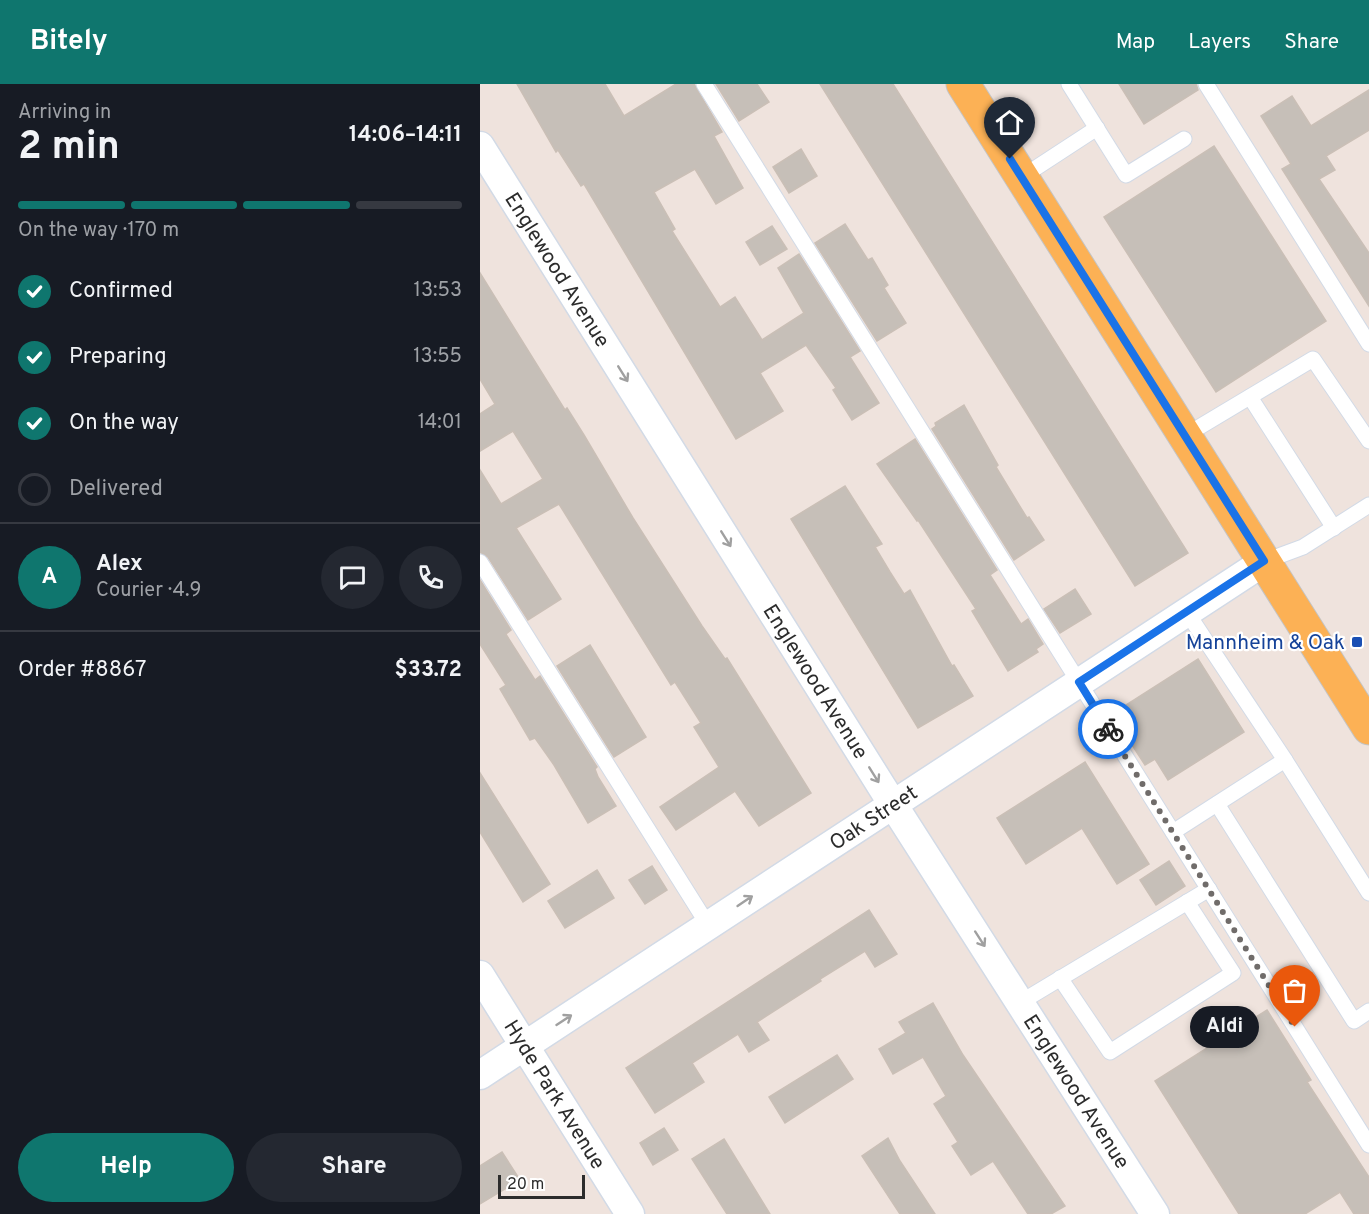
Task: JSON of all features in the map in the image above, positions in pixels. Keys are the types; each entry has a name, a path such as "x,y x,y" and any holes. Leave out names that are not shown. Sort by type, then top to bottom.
{"main road":[{"path":"963,84 1369,728"}],"street":[{"name":"Englewood Avenue","path":"480,146 892,803 1155,1214"},
{"name":"Oak Street","path":"480,1075 1264,561"},
{"name":"Hyde Park Avenue","path":"480,975 630,1214"}],"lane":[{"path":"704,84 1369,1144"},
{"path":"1069,84 1126,175 1184,139"},
{"path":"1206,84 1369,344"},
{"path":"1022,177 1097,128"},
{"path":"1185,435 1313,359 1369,441"},
{"path":"1250,397 1334,528"},
{"path":"1264,561 1303,547 1369,505"},
{"path":"480,562 708,925"},
{"path":"1186,610 1369,893"},
{"path":"1173,832 1285,760"},
{"path":"1217,804 1354,1021 1369,1011"},
{"path":"1021,1002 1209,889"},
{"path":"1060,978 1110,1052 1233,973 1187,902"}],"building":[{"path":"517,84 605,84 624,116 676,84 694,84 722,132 714,136 743,188 716,204 695,169 654,192 675,229 672,231 720,307 735,297 762,340 804,313 778,268 799,254 860,351 850,357 879,403 852,420 833,390 836,388 806,345 760,373 783,411 736,439 584,184 581,186 558,150 556,152"},
{"path":"716,84 757,84 769,102 739,121"},
{"path":"820,84 893,84 1188,553 1135,586"},
{"path":"1119,84 1196,84 1198,90 1144,124"},
{"path":"1369,90 1369,130 1326,156 1335,170 1319,179 1369,253 1369,306 1282,169 1291,164 1261,116 1292,96 1311,126"},
{"path":"1214,146 1326,321 1216,392 1104,217"},
{"path":"801,149 817,176 789,193 773,167"},
{"path":"845,224 868,260 872,258 888,285 884,288 906,323 877,341 815,243"},
{"path":"772,226 787,249 760,265 746,242"},
{"path":"480,273 565,410 567,408 584,435 633,518 702,626 725,659 727,658 811,793 759,826 735,791 676,830 660,807 719,767 694,727 701,723 675,682 671,685 559,504 516,528 561,599 528,620 488,557 480,552 480,470 501,504 543,479 513,431 480,451 480,414 495,404 480,379"},
{"path":"964,405 998,465 996,467 1027,518 1029,517 1044,540 1014,560 932,429 936,426 935,423"},
{"path":"915,439 997,570 990,575 1021,624 1028,619 1043,644 1036,649 1038,652 1008,671 972,611 976,609 918,520 877,464"},
{"path":"845,486 882,544 875,547 890,572 904,594 910,590 952,666 954,665 973,696 918,728 791,519"},
{"path":"480,580 511,630 506,634 507,636 535,680 540,676 597,767 595,769 598,777 616,806 588,823 554,765 535,738 530,740 500,689 506,685 480,644"},
{"path":"1075,589 1091,614 1060,633 1044,609"},
{"path":"590,645 646,737 614,757 557,666"},
{"path":"1198,659 1244,732 1168,780 1155,759 1145,765 1112,714"},
{"path":"1085,762 1149,864 1117,884 1082,828 1026,864 997,818"},
{"path":"480,773 550,884 523,902 480,832"},
{"path":"1169,861 1185,886 1156,905 1140,880"},
{"path":"652,866 667,890 645,904 629,880"},
{"path":"597,870 614,898 565,928 548,901"},
{"path":"869,910 897,954 875,967 865,951 757,1022 769,1040 749,1052 738,1034 692,1063 704,1082 655,1113 626,1068"},
{"path":"933,1003 963,1055 1065,1206 1051,1214 1028,1214 993,1161 971,1175 952,1146 958,1142 934,1104 946,1096 923,1057 893,1074 879,1049 906,1033 899,1022"},
{"path":"1267,1010 1311,1080 1307,1082 1369,1177 1369,1214 1354,1214 1340,1192 1305,1214 1239,1214 1155,1081"},
{"path":"837,1055 853,1079 785,1123 769,1097"},
{"path":"664,1128 678,1150 653,1165 640,1143"},
{"path":"888,1138 900,1161 935,1214 900,1214 862,1156"},
{"path":"724,1139 770,1214 727,1214 692,1159"},
{"path":"502,1152 520,1180 480,1204 480,1166"}],"way so far":[{"path":"1108,729 1295,1027"}],"place":[{"name":"Mannheim & Oak","path":"1357,642"},
{"name":"Aldi","path":"1295,1027"}],"route":[{"path":"1010,159 1264,561 1079,682 1108,729"}]}
